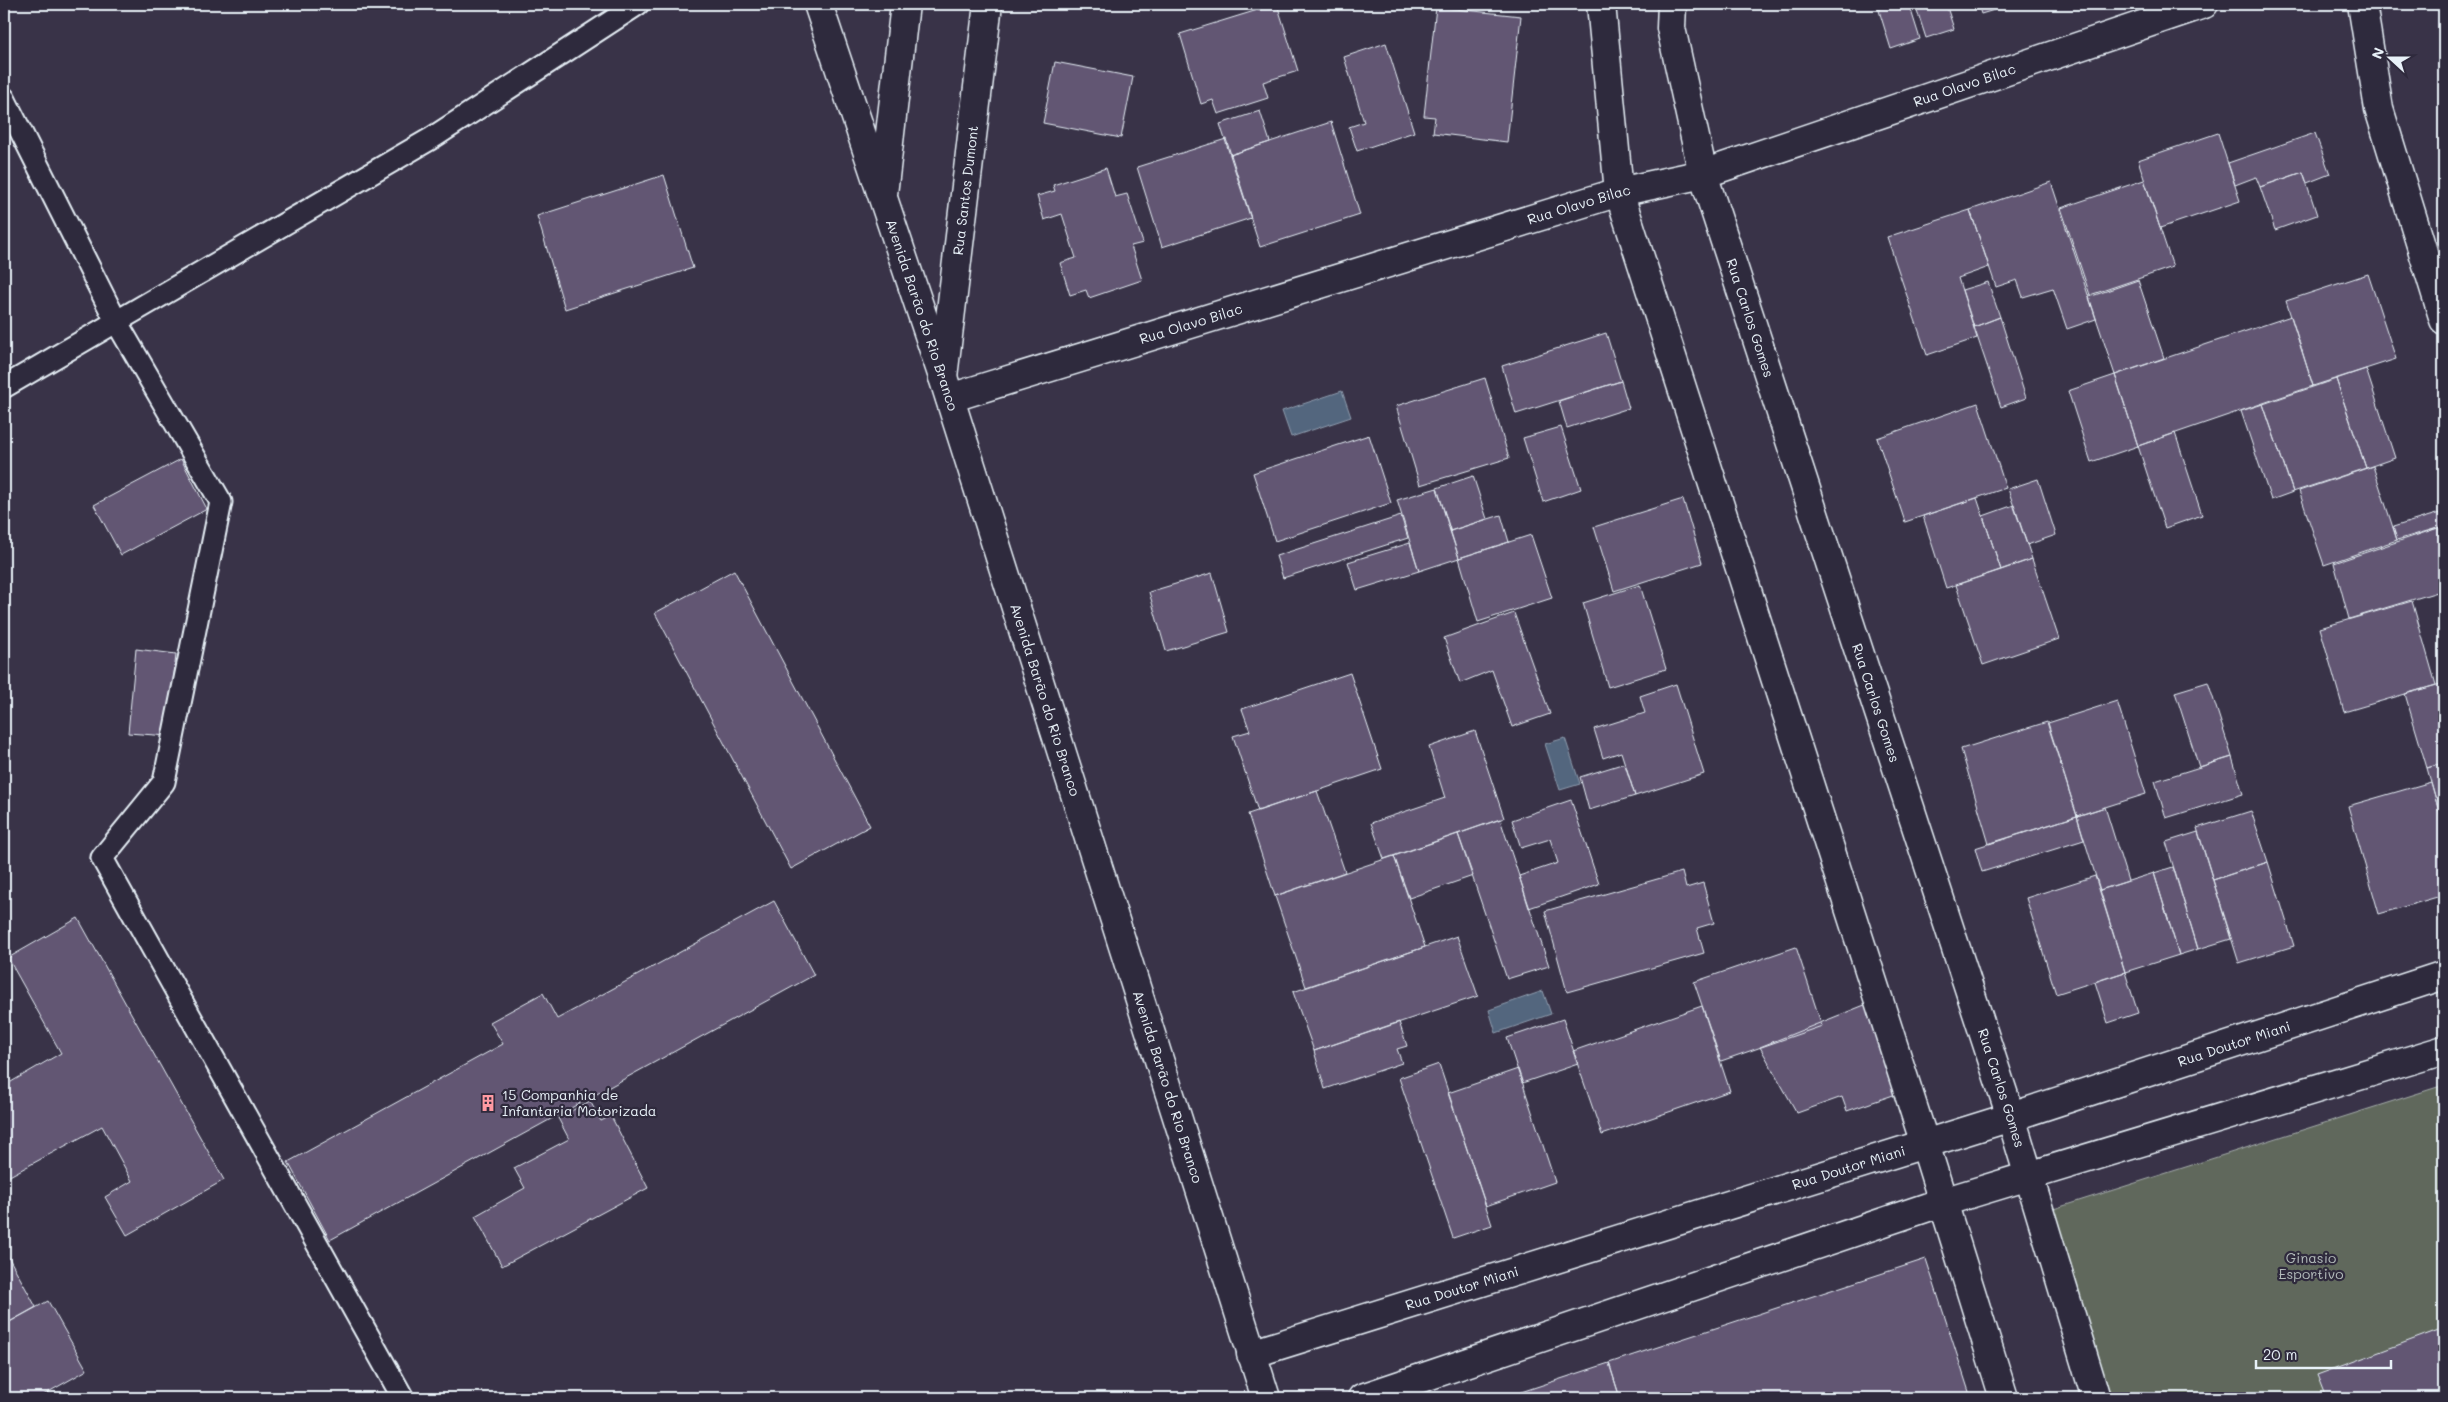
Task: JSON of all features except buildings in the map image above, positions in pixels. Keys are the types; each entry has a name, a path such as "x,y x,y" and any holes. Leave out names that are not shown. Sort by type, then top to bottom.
{"street":[{"name":"Avenida Barão do Rio Branco","path":"818,4 947,387 1266,1398"},
{"path":"883,194 904,4"},
{"name":"Rua Santos Dumont","path":"947,387 988,4"},
{"path":"1602,4 1619,192 1925,1144 2004,1398"},
{"name":"Rua Carlos Gomes","path":"1672,4 1671,28 1702,174 2011,1117 2096,1398"},
{"name":"Rua Olavo Bilac","path":"947,387 1619,192 1702,174 2204,4"},
{"path":"2362,4 2379,109 2444,320"},
{"name":"Rua Doutor Miani","path":"1251,1354 2011,1117 2444,975"},
{"path":"1362,1398 1943,1202 2444,1050"}],"lane":[{"path":"4,387 432,138 638,4"},
{"path":"4,98 116,321 221,502 164,782 102,858 403,1398"}],"green space":[{"name":"Ginasio Esportivo","path":"2444,1085 2444,1398 2104,1398 2041,1213"}],"water":[{"path":"1342,391 1351,417 1291,437 1282,411"},
{"path":"1565,738 1580,784 1560,790 1545,744"},
{"path":"1543,991 1551,1014 1496,1033 1489,1010"}],"place":[{"name":"15 Companhia de Infantaria Motorizada","path":"488,1103"}]}
